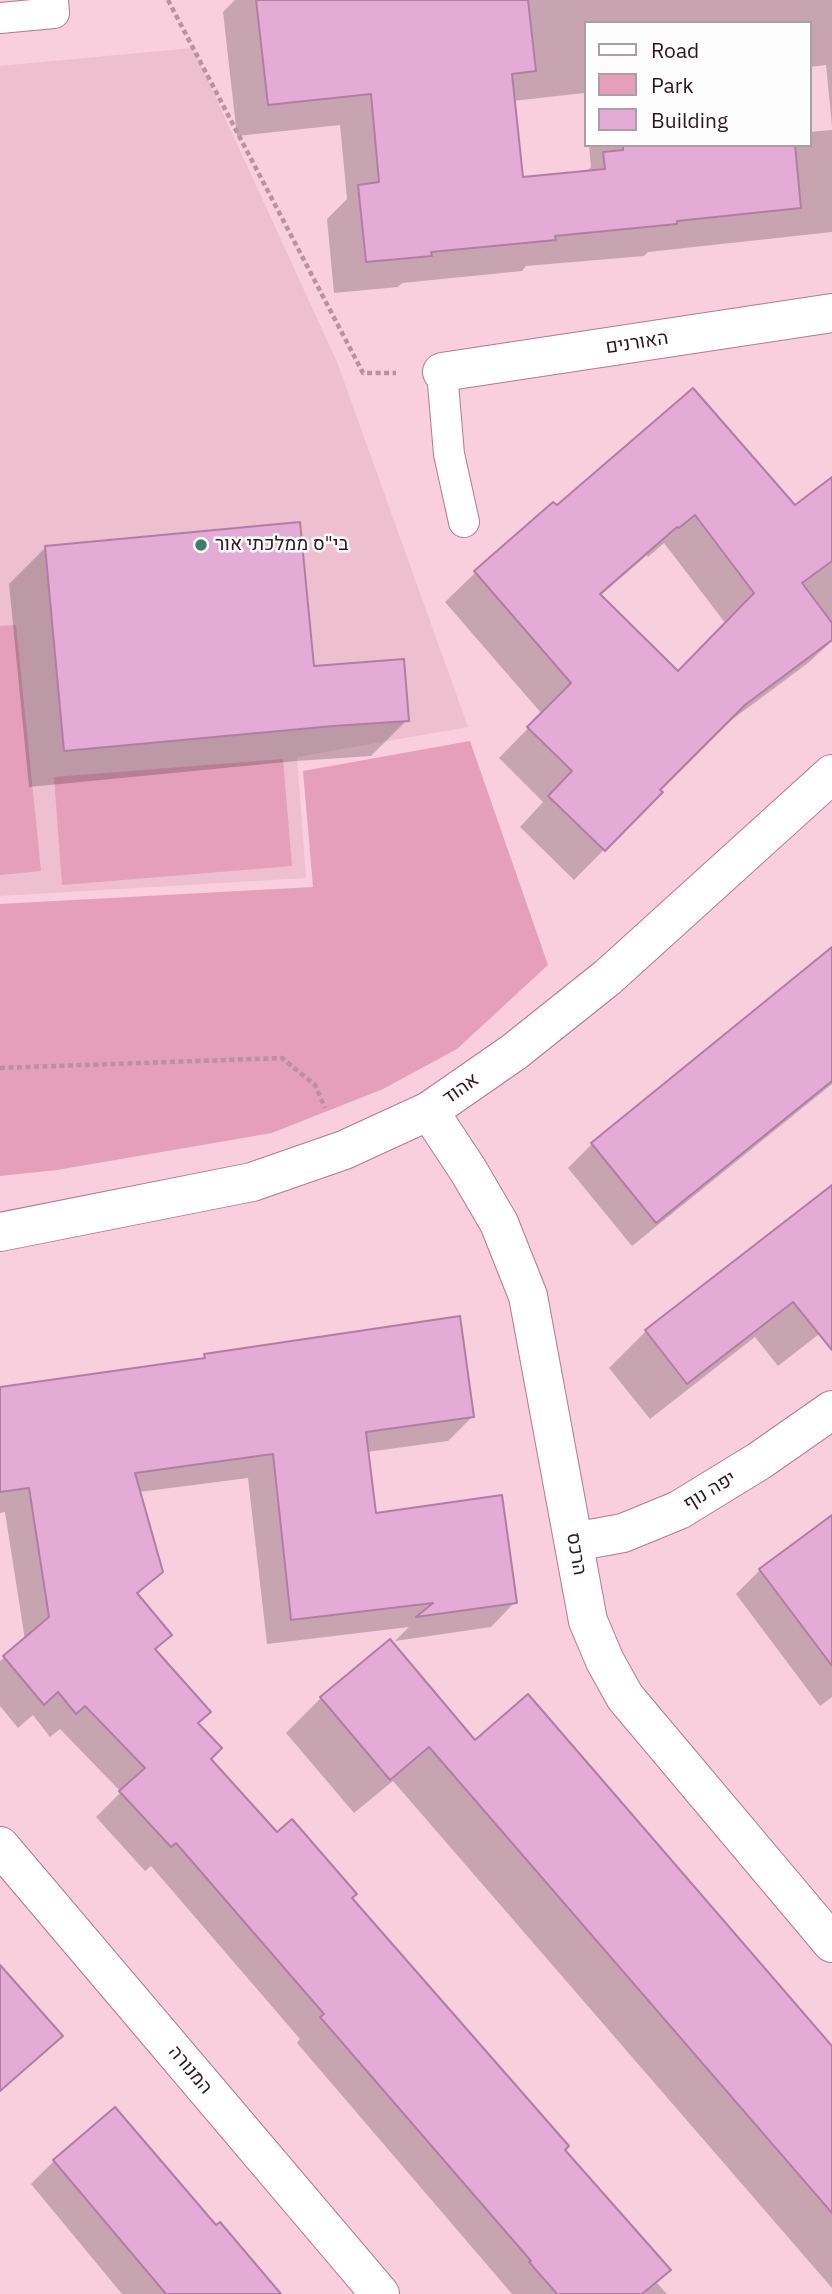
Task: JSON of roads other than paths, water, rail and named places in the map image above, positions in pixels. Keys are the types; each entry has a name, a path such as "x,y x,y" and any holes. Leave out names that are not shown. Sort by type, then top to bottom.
{"street":[{"name":"האורנים","path":"442,372 832,313"},
{"name":"אהוד","path":"0,1231 252,1182 344,1150 429,1111 514,1052 608,977 832,774"},
{"name":"הרכס","path":"429,1111 499,1223 528,1296 589,1621 605,1661 625,1697 832,1943"},
{"name":"יפה נוף","path":"574,1542 624,1533 679,1510 759,1461 832,1410"},
{"name":"המנורה","path":"0,1846 380,2294"}],"lane":[{"path":"0,18 53,7"},
{"path":"442,372 449,454 464,522"}],"place":[{"name":"בי\"ס ממלכתי אור","path":"201,545"}]}
